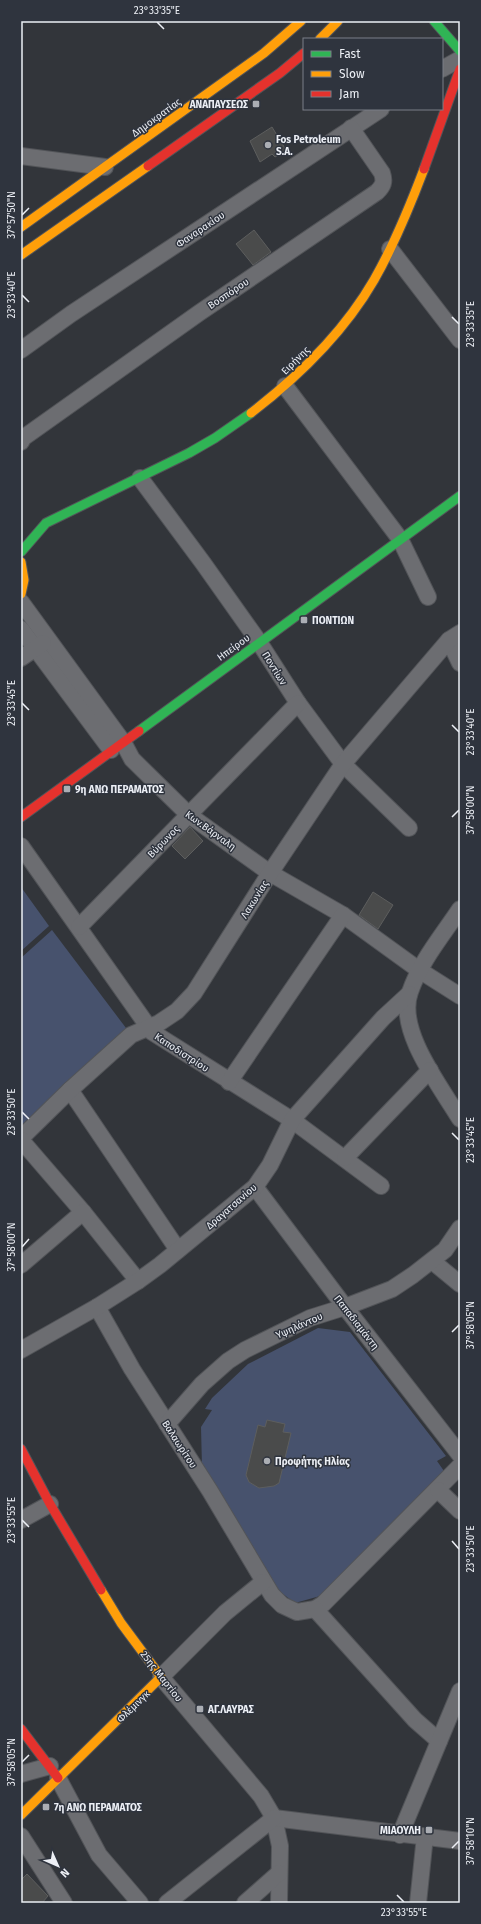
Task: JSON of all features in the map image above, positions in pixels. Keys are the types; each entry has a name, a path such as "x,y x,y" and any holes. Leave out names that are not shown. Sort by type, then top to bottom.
{"street":[{"name":"Δημοκρατίας","path":"21,227 264,53 301,21"},
{"path":"321,38 338,21"},
{"path":"434,21 460,51"},
{"path":"21,255 274,77 303,54"},
{"path":"443,68 460,59"},
{"name":"Ειρήνης","path":"21,552 46,523 190,453 235,425 285,386 317,353 352,311 374,280 390,249 460,69"},
{"name":"Φαναρακίου","path":"21,350 71,314 378,110"},
{"name":"Βοσπόρου","path":"21,442 23,438 199,313 377,192 384,181 382,173 351,128"},
{"path":"21,156 105,167"},
{"path":"390,249 460,340"},
{"path":"285,386 400,539 428,597"},
{"name":"Ποντίων","path":"140,478 259,642 298,703 344,764 409,828"},
{"name":"Ηπείρου","path":"21,817 460,496"},
{"path":"21,562 24,580 21,594"},
{"name":"Κων.Βάρναλη","path":"21,602 41,644 117,746 189,815 270,873 343,915 419,970 460,996"},
{"name":"Κων.Βάρναλη","path":"21,629 41,644"},
{"path":"455,637 460,663"},
{"name":"Λακωνίας","path":"21,1139 70,1090 131,1035 159,1023 177,1011 194,993 270,873 344,764 455,637"},
{"path":"21,658 41,644"},
{"name":"Βύρωνος","path":"79,927 298,703"},
{"name":"Καποδιστρίου","path":"21,846 152,1032 229,1082 292,1120 381,1186"},
{"path":"460,909 419,970 409,994 408,1014 412,1035 430,1070 460,1119"},
{"path":"229,1082 343,915"},
{"name":"Δραγατσανίου","path":"21,1350 97,1307 138,1281 255,1187 270,1165 292,1120 383,1018 409,994"},
{"path":"345,1158 430,1070"},
{"path":"70,1090 178,1250"},
{"path":"21,1139 83,1212 138,1281"},
{"name":"Παπαδιαμάντη","path":"255,1187 345,1307 460,1455"},
{"path":"21,1265 83,1212"},
{"name":"Υψηλάντου","path":"167,1424 202,1384 228,1361 245,1350 310,1318 345,1307 392,1289 445,1250 460,1228"},
{"path":"432,1261 460,1284"},
{"name":"Βαλαωρίτου","path":"97,1307 132,1369 210,1491 263,1582 275,1599 289,1609 297,1612 315,1609"},
{"name":"25ης Μαρτίου","path":"21,1449 50,1504 121,1623 161,1677 261,1796 274,1818 280,1846 279,1903"},
{"path":"439,1741 415,1720 315,1609 324,1604 460,1466"},
{"path":"438,1490 460,1511"},
{"path":"21,1520 50,1504"},
{"name":"Φλέμινγκ","path":"21,1814 54,1772 161,1677 226,1613 263,1582"},
{"path":"400,1835 460,1691"},
{"path":"21,1729 54,1772 99,1855 140,1903"},
{"path":"21,1774 54,1772"},
{"path":"167,1903 274,1818 400,1835 425,1836 460,1841"},
{"path":"21,1836 59,1901"},
{"path":"418,1903 425,1836"},
{"path":"245,1903 279,1873"}],"shaded area":[{"path":"21,887 49,926 21,951"},
{"path":"52,930 126,1028 21,1132 21,958"},
{"path":"318,1328 350,1332 446,1456 437,1461 444,1471 320,1596 295,1603 279,1591 202,1467 201,1427 212,1410 205,1409 212,1398 248,1364"}],"building":[{"name":"Fos Petroleum S.A.","path":"272,127 286,150 275,157 272,154 260,162 250,141"},
{"path":"254,230 271,252 253,265 236,244"},
{"path":"190,827 203,841 185,859 172,846"},
{"path":"373,892 393,905 378,929 359,915"},
{"name":"Προφήτης Ηλίας","path":"267,1420 285,1424 283,1432 291,1433 279,1483 274,1486 259,1488 249,1482 246,1475 258,1425 265,1427"},
{"path":"27,1874 48,1896 42,1903 21,1903 21,1880"}],"traffic: fast":[{"path":"434,21 460,51"},
{"path":"21,552 46,523 189,453 215,438 251,413"},
{"path":"139,731 460,496"}],"traffic: slow":[{"path":"21,227 264,53 301,21"},
{"path":"321,38 338,21"},
{"path":"21,255 148,166"},
{"path":"251,413 303,368 335,335 349,318 381,267 395,239 424,169"},
{"path":"21,562 24,580 21,594"},
{"path":"21,1815 161,1677 121,1623 101,1590"}],"traffic: jam":[{"path":"148,166 280,73 303,54"},
{"path":"424,169 460,69"},
{"path":"21,817 139,731"},
{"path":"21,1449 50,1504 101,1590"},
{"path":"21,1729 58,1778"}],"place":[{"name":"ΑΝΑΠΑΥΣΕΩΣ","path":"256,104"},
{"name":"Fos Petroleum S.A.","path":"268,145"},
{"name":"ΠΟΝΤΙΩΝ","path":"304,620"},
{"name":"9η ΑΝΩ ΠΕΡΑΜΑΤΟΣ","path":"67,789"},
{"name":"Προφήτης Ηλίας","path":"267,1461"},
{"name":"ΑΓ.ΛΑΥΡΑΣ","path":"200,1709"},
{"name":"7η ΑΝΩ ΠΕΡΑΜΑΤΟΣ","path":"46,1807"},
{"name":"ΜΙΑΟΥΛΗ","path":"429,1830"}]}
